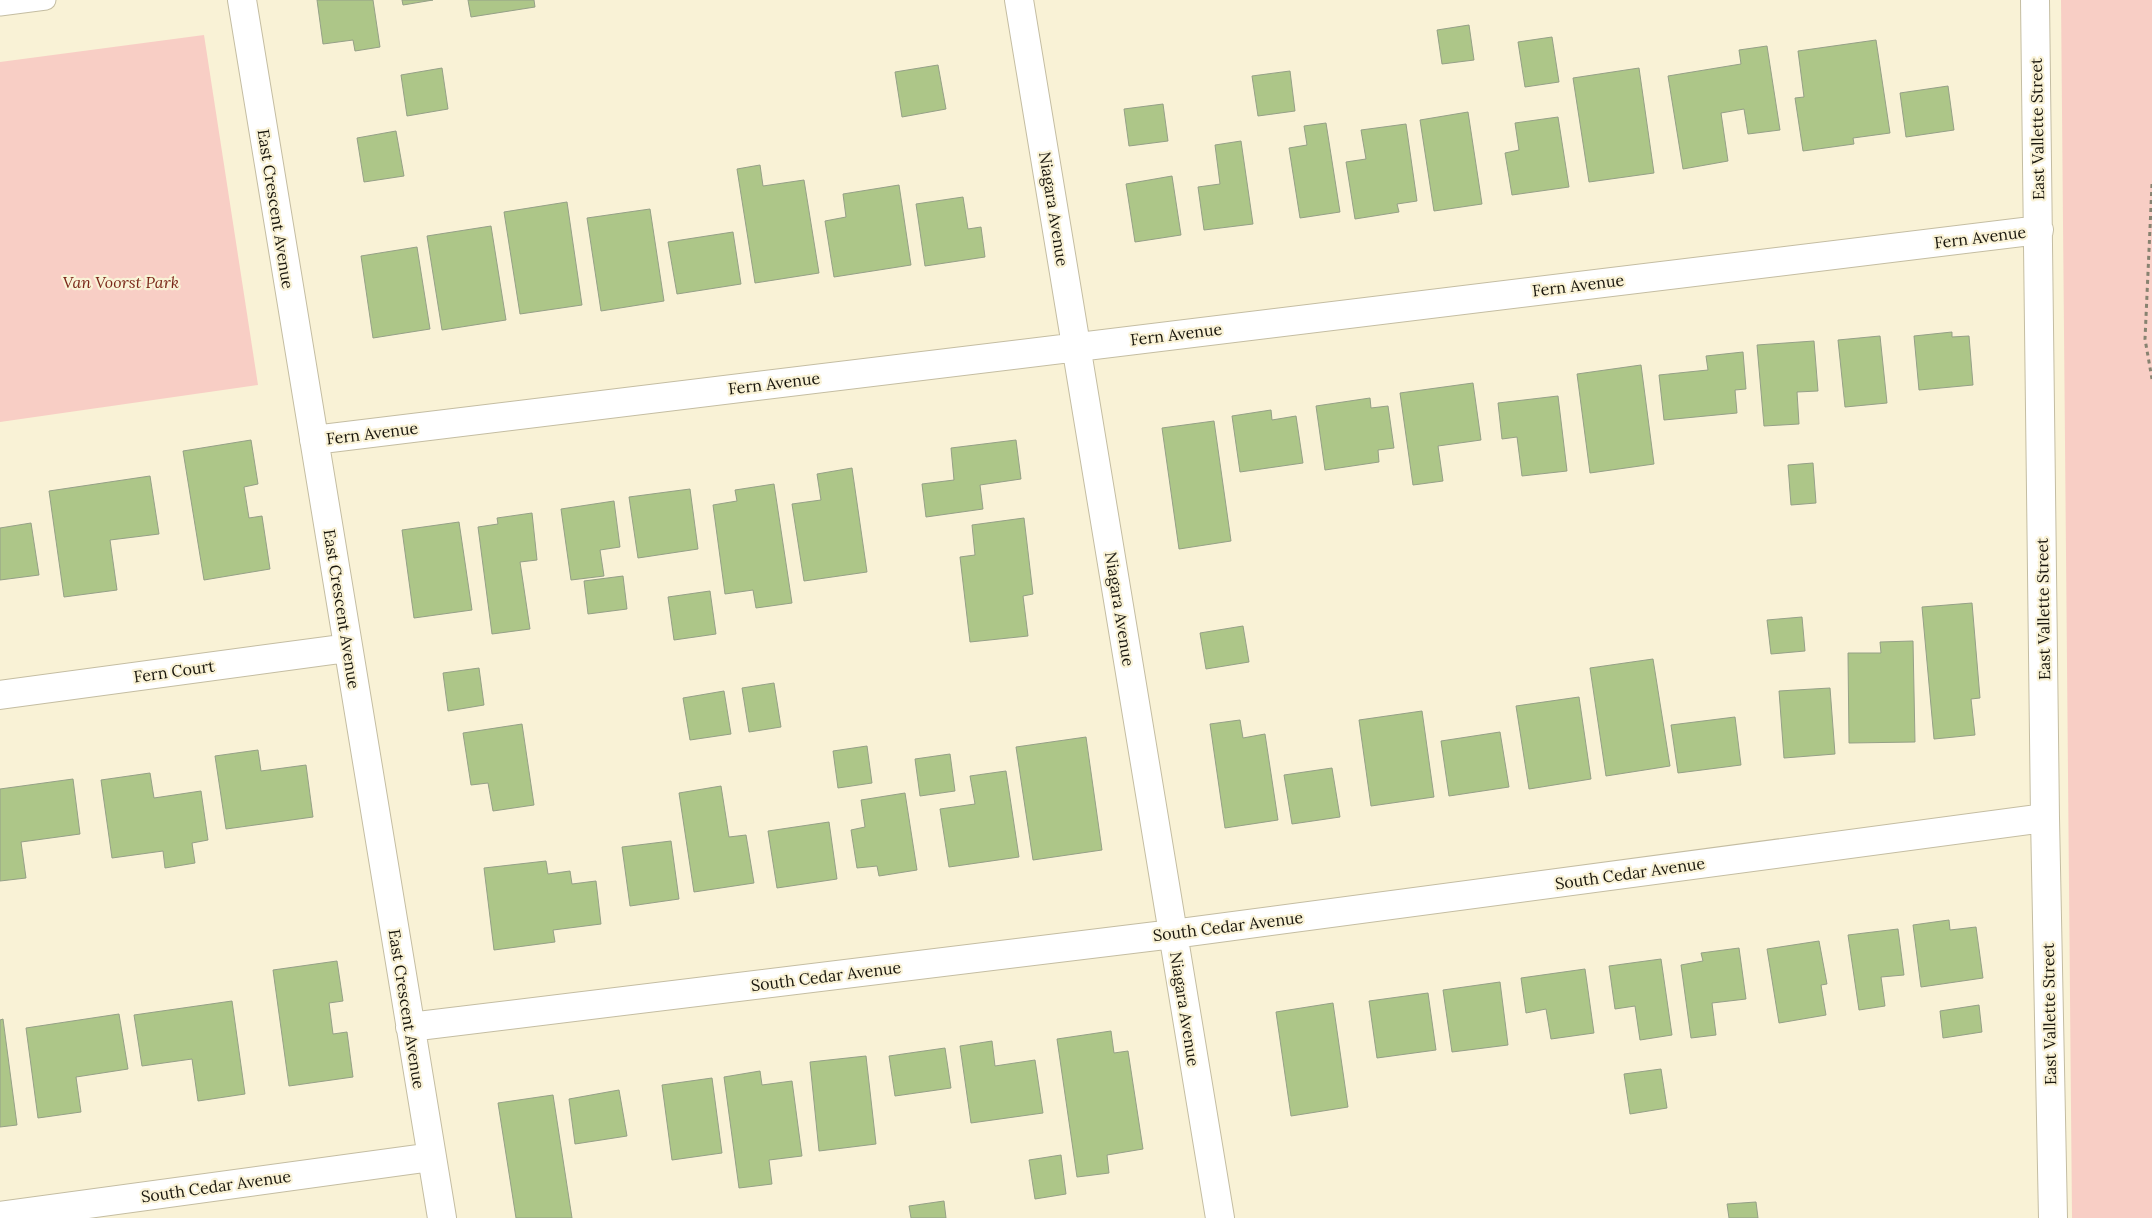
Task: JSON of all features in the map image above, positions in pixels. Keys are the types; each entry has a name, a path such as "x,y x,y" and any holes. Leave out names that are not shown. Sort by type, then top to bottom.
{"street":[{"name":"East Crescent Avenue","path":"242,0 442,1218"},
{"name":"Niagara Avenue","path":"1019,0 1220,1218"},
{"name":"East Vallette Street","path":"2035,0 2045,818 2053,1218"},
{"name":"Fern Avenue","path":"314,440 2039,230"},
{"name":"Fern Court","path":"0,695 348,648"},
{"name":"South Cedar Avenue","path":"410,1027 1173,934 2045,818"},
{"name":"South Cedar Avenue","path":"0,1216 432,1157"}],"lane":[{"path":"0,6 46,0"}],"path":[{"path":"2152,184 2145,339 2152,379"}],"green space":[{"path":"2061,0 2152,0 2152,1218 2072,1218"},
{"name":"Van Voorst Park","path":"204,35 258,385 0,422 0,62"}],"building":[{"path":"317,0 373,0 380,47 355,51 353,40 323,44"},
{"path":"402,0 433,0 403,5"},
{"path":"468,0 534,0 535,7 471,17"},
{"path":"1469,25 1474,60 1442,64 1437,30"},
{"path":"1552,37 1559,82 1525,87 1518,42"},
{"path":"1876,40 1890,133 1853,138 1854,144 1803,151 1795,98 1804,97 1798,51"},
{"path":"1767,46 1780,130 1748,134 1744,109 1721,113 1728,161 1683,169 1668,76 1741,64 1739,50"},
{"path":"938,65 946,109 902,117 895,72"},
{"path":"442,68 448,109 407,116 401,75"},
{"path":"1639,68 1654,173 1589,182 1573,78"},
{"path":"1290,71 1295,111 1258,116 1252,76"},
{"path":"1948,86 1954,130 1906,137 1900,93"},
{"path":"1163,104 1168,141 1129,146 1124,109"},
{"path":"1468,112 1482,204 1434,211 1420,120"},
{"path":"1558,117 1569,187 1512,195 1505,153 1519,150 1515,123"},
{"path":"1326,123 1340,212 1300,218 1289,148 1307,145 1304,126"},
{"path":"1406,124 1417,201 1397,204 1399,212 1355,219 1346,162 1366,159 1361,130"},
{"path":"396,131 404,176 364,182 357,138"},
{"path":"1241,141 1253,224 1204,230 1198,187 1220,184 1215,145"},
{"path":"760,165 763,186 804,180 819,273 755,283 737,169"},
{"path":"1172,176 1181,235 1135,242 1126,184"},
{"path":"899,185 911,265 834,277 825,221 846,217 843,194"},
{"path":"963,197 968,229 981,227 985,257 925,266 916,204"},
{"path":"567,202 582,305 520,314 504,212"},
{"path":"650,209 664,301 601,311 587,218"},
{"path":"491,226 506,320 442,330 427,236"},
{"path":"733,232 741,284 677,294 668,242"},
{"path":"417,247 430,329 373,338 361,256"},
{"path":"1952,332 1952,337 1969,336 1973,385 1919,390 1914,336"},
{"path":"1880,336 1887,403 1845,407 1838,340"},
{"path":"1814,341 1818,391 1797,392 1799,424 1764,426 1757,345"},
{"path":"1743,352 1746,389 1735,390 1737,413 1664,420 1659,375 1708,370 1706,356"},
{"path":"1641,365 1654,464 1590,473 1577,374"},
{"path":"1473,383 1481,440 1438,446 1443,481 1413,485 1400,393"},
{"path":"1558,396 1567,471 1522,476 1517,437 1502,439 1498,403"},
{"path":"1370,398 1371,408 1388,406 1394,448 1378,450 1379,462 1325,470 1316,406"},
{"path":"1271,410 1272,420 1296,416 1303,463 1240,472 1232,416"},
{"path":"1214,421 1231,541 1179,549 1162,428"},
{"path":"251,440 258,484 244,487 249,518 262,516 270,569 204,580 183,451"},
{"path":"1016,440 1021,479 980,485 983,509 926,517 922,484 954,480 951,448"},
{"path":"1813,463 1816,503 1791,505 1788,465"},
{"path":"852,468 867,572 804,581 792,504 821,500 817,474"},
{"path":"150,476 159,534 110,540 117,590 64,597 49,491"},
{"path":"774,484 792,603 756,608 753,590 725,594 713,505 737,501 735,490"},
{"path":"690,489 698,549 638,558 629,497"},
{"path":"614,501 620,547 600,550 604,576 571,580 561,509"},
{"path":"532,513 537,560 520,562 530,629 492,634 478,527 498,524 497,518"},
{"path":"1024,518 1033,594 1023,596 1028,636 970,642 960,557 975,555 972,525"},
{"path":"459,522 472,610 414,618 402,530"},
{"path":"31,523 39,575 0,580 0,528"},
{"path":"623,576 627,609 588,614 584,581"},
{"path":"710,591 716,634 674,640 668,597"},
{"path":"1972,603 1980,698 1971,699 1975,735 1934,739 1922,607"},
{"path":"1802,617 1805,651 1771,654 1767,620"},
{"path":"1243,626 1249,662 1206,669 1200,633"},
{"path":"1913,641 1915,742 1849,743 1848,653 1881,653 1880,642"},
{"path":"1653,659 1670,766 1606,776 1590,668"},
{"path":"479,668 484,705 448,711 443,673"},
{"path":"774,683 781,727 749,732 742,688"},
{"path":"1830,688 1835,754 1784,758 1779,691"},
{"path":"724,691 731,734 690,740 683,698"},
{"path":"1579,697 1591,779 1529,789 1516,706"},
{"path":"1422,711 1434,797 1371,806 1359,720"},
{"path":"1735,717 1741,765 1678,773 1671,725"},
{"path":"1240,720 1243,738 1265,734 1278,820 1225,828 1210,724"},
{"path":"522,724 534,805 493,811 488,783 471,785 463,733"},
{"path":"1500,732 1509,787 1449,796 1441,741"},
{"path":"1086,737 1102,850 1033,860 1016,747"},
{"path":"867,746 872,783 838,788 833,751"},
{"path":"258,750 261,771 306,765 313,817 226,829 215,756"},
{"path":"950,754 955,791 920,796 915,759"},
{"path":"1332,768 1340,817 1292,824 1284,775"},
{"path":"1006,771 1019,857 949,867 940,809 975,804 970,776"},
{"path":"150,773 154,798 201,791 208,840 192,843 195,863 165,868 163,851 112,858 101,780"},
{"path":"73,779 80,834 21,842 26,878 0,881 0,789"},
{"path":"721,786 729,837 746,835 754,883 694,892 679,793"},
{"path":"905,793 917,870 879,876 877,866 857,868 851,830 865,827 861,800"},
{"path":"829,822 837,879 777,888 768,831"},
{"path":"671,841 679,899 630,906 622,847"},
{"path":"546,861 548,874 570,871 572,884 596,881 601,924 553,930 555,942 494,950 484,868"},
{"path":"1949,920 1950,930 1976,927 1983,978 1921,987 1913,925"},
{"path":"1898,929 1904,975 1881,977 1885,1006 1859,1010 1848,935"},
{"path":"1819,941 1827,984 1821,985 1826,1015 1779,1023 1767,949"},
{"path":"1739,948 1746,999 1712,1003 1716,1035 1691,1038 1681,965 1703,961 1701,953"},
{"path":"1661,959 1672,1035 1640,1040 1635,1006 1615,1009 1609,966"},
{"path":"337,961 343,1001 329,1003 333,1034 347,1032 353,1077 289,1086 273,970"},
{"path":"1585,969 1594,1033 1551,1039 1546,1009 1526,1013 1521,978"},
{"path":"1500,982 1508,1045 1452,1052 1443,990"},
{"path":"1428,993 1436,1050 1377,1058 1369,1001"},
{"path":"232,1001 245,1094 198,1101 192,1059 142,1066 134,1015"},
{"path":"1333,1003 1348,1107 1291,1116 1276,1012"},
{"path":"1979,1005 1982,1032 1943,1038 1940,1011"},
{"path":"119,1014 128,1069 76,1077 81,1112 38,1118 26,1028"},
{"path":"3,1019 17,1125 0,1127 0,1020"},
{"path":"1111,1031 1114,1053 1128,1051 1143,1149 1107,1155 1109,1173 1077,1177 1057,1039"},
{"path":"992,1041 995,1066 1035,1060 1043,1113 971,1123 960,1046"},
{"path":"945,1048 951,1088 895,1096 889,1056"},
{"path":"866,1056 876,1144 819,1151 810,1062"},
{"path":"1661,1069 1667,1108 1630,1114 1624,1074"},
{"path":"760,1071 762,1085 792,1081 802,1156 769,1160 772,1184 739,1188 724,1077"},
{"path":"712,1078 722,1153 672,1160 662,1085"},
{"path":"619,1090 627,1136 575,1144 569,1099"},
{"path":"553,1095 572,1218 516,1218 498,1103"},
{"path":"1061,1155 1066,1194 1035,1199 1029,1160"},
{"path":"944,1201 946,1218 911,1218 909,1206"},
{"path":"1756,1202 1758,1218 1729,1218 1727,1204"}]}
